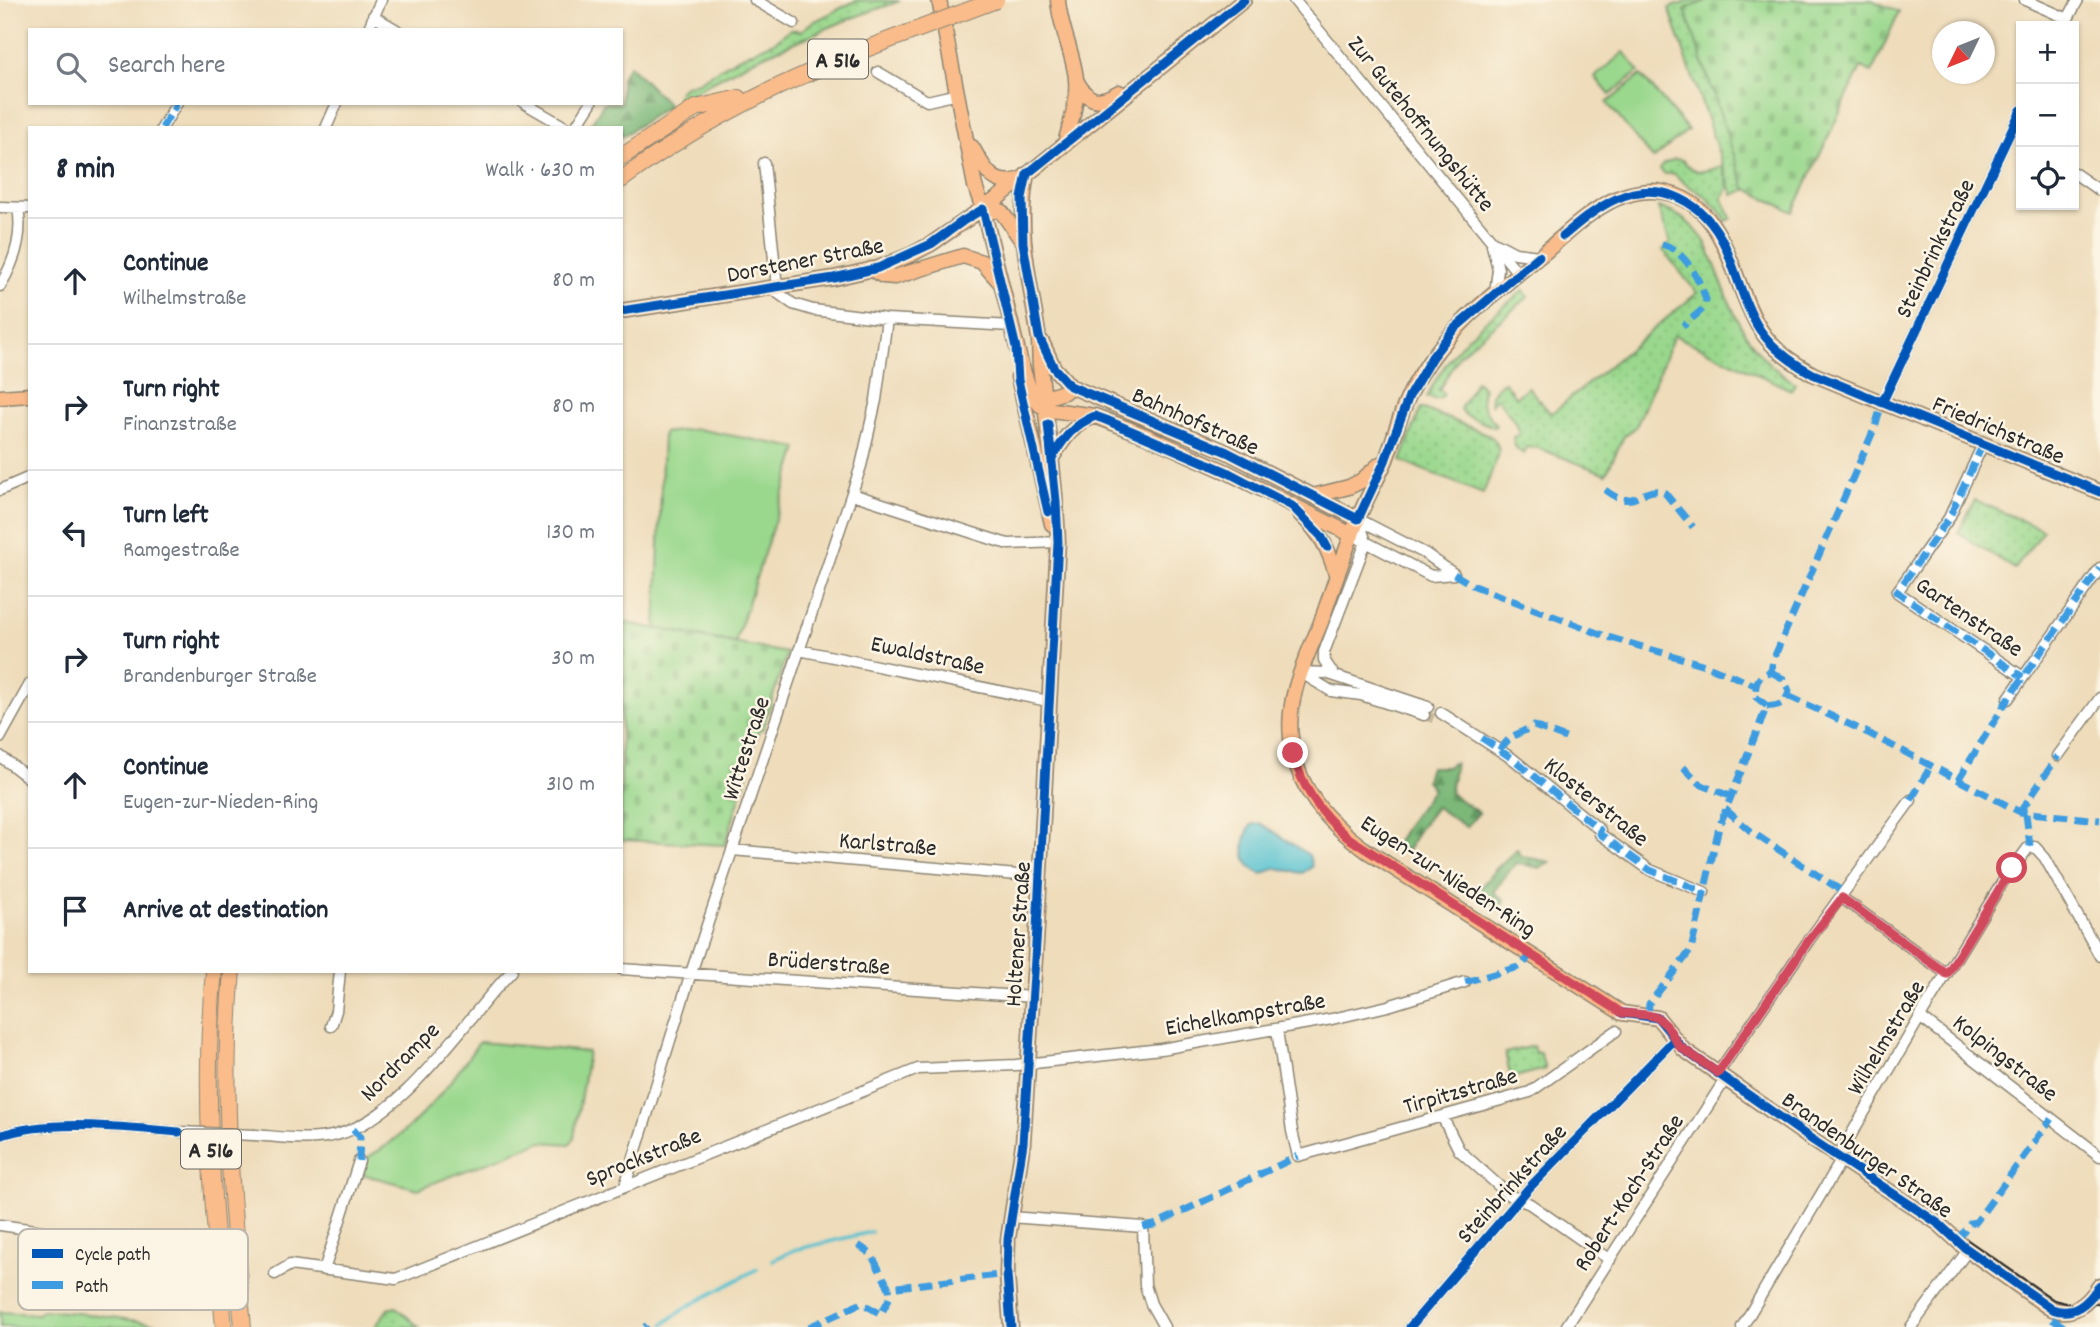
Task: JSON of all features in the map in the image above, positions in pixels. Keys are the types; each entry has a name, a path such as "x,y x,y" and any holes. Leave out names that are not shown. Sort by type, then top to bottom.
{"highway":[{"name":"A 516","path":"623,179 687,135 762,93 846,56 996,0"},
{"path":"623,156 696,108 762,93"},
{"name":"A 516","path":"214,973 209,1120 215,1229"},
{"name":"A 516","path":"232,973 227,1062 234,1229"}],"main road":[{"path":"939,0 968,140 984,168 994,179 1003,183 1023,177"},
{"path":"1058,0 1061,25 1076,80 1075,109 1065,144"},
{"name":"Dorstener Straße","path":"623,311 871,270 931,244 983,209 1244,0"},
{"path":"1076,80 1086,95 1094,100 1101,100 1156,71"},
{"name":"Holtener Straße","path":"968,140 975,186 983,209 1016,348 1028,388 1043,404"},
{"name":"Holtener Straße","path":"1011,1327 1007,1273 1010,1217 1023,1143 1058,542 1052,458 1043,404 1039,337 1023,243 1023,177"},
{"name":"Eugen-zur-Nieden-Ring","path":"1674,1040 1667,1026 1658,1018 1622,1013 1367,852 1338,829 1308,793 1293,753 1290,716 1300,672 1358,519 1422,372 1454,329 1588,216 1616,199 1649,191 1679,197 1698,209 1716,230 1755,321 1775,348 1796,365 1813,374 1882,402"},
{"path":"983,209 1001,211 1023,243"},
{"path":"871,270 883,276 895,277 963,256 982,262 1000,282"},
{"path":"1028,425 1043,404 1070,386 1054,368 1039,337"},
{"name":"Holtener Straße","path":"1016,348 1018,380 1047,508 1058,542"},
{"name":"Bahnhofstraße","path":"1070,386 1227,452 1358,519"},
{"path":"0,397 28,395"},
{"name":"Friedrichstraße","path":"1882,402 2100,492"},
{"name":"Bahnhofstraße","path":"1043,404 1095,416 1144,435 1227,472 1352,535"},
{"path":"1052,458 1067,433 1095,416"},
{"path":"1313,496 1349,487 1385,461"},
{"path":"1292,506 1321,536 1329,550 1336,574"},
{"name":"Brandenburger Straße","path":"1674,1040 1838,1157 1939,1224 1968,1250 2052,1310 2067,1312 2077,1309 2087,1302 2100,1285"}],"street":[{"path":"369,28 381,0"},
{"path":"755,0 794,23"},
{"name":"Zur Gutehoffnungshütte","path":"1294,0 1518,274"},
{"path":"2025,0 2062,21"},
{"path":"2067,21 2078,0"},
{"path":"373,16 394,28"},
{"path":"878,72 927,100 958,94"},
{"path":"163,126 176,105"},
{"path":"327,126 336,105"},
{"path":"527,105 564,126"},
{"path":"576,126 590,105"},
{"name":"Steinbrinkstraße","path":"1882,402 2016,135"},
{"path":"764,163 774,287 802,308 887,319 1012,326"},
{"path":"2079,176 2100,191"},
{"path":"0,207 28,208"},
{"path":"0,286 15,257 18,208"},
{"name":"Zur Gutehoffnungshütte","path":"1491,239 1515,253 1539,256"},
{"name":"Zur Gutehoffnungshütte","path":"1491,239 1498,269 1495,293"},
{"name":"Wittestraße","path":"625,1186 692,973 852,494 870,433 887,319"},
{"name":"Gartenstraße","path":"1983,444 1949,518 1897,592 2023,677"},
{"path":"0,490 28,478"},
{"path":"852,494 1001,542 1058,542"},
{"path":"1331,671 1324,652 1366,542 1358,519"},
{"name":"Bahnhofstraße","path":"1352,535 1431,576 1454,574 1426,554 1358,519"},
{"name":"Gartenstraße","path":"2008,699 2100,568"},
{"name":"Ewaldstraße","path":"799,650 1048,701"},
{"path":"1331,671 1426,711 1361,695 1331,691 1300,672 1331,671"},
{"path":"0,738 28,688"},
{"path":"2058,756 2100,698"},
{"name":"Klosterstraße","path":"1439,716 1469,731 1513,759 1601,834 1650,870 1704,891"},
{"path":"0,756 28,777"},
{"name":"Robert-Koch-Straße","path":"1566,1327 1809,940 1911,800"},
{"name":"Wilhelmstraße","path":"1742,1327 1839,1164 1838,1157 1920,1017 2002,883 2025,850 2031,846 2040,851 2050,865 2100,956"},
{"name":"Karlstraße","path":"733,850 1040,877"},
{"path":"1842,898 1947,974"},
{"name":"Brüderstraße","path":"623,969 1033,997"},
{"path":"331,1026 336,1011 340,973"},
{"name":"Nordrampe","path":"0,1136 22,1129 100,1126 299,1138 334,1135 371,1119 410,1087 510,973"},
{"name":"Eichelkampstraße","path":"1028,1063 1110,1056 1277,1030 1388,1006 1465,982"},
{"name":"Kolpingstraße","path":"1920,1017 2100,1156"},
{"name":"Tirpitzstraße","path":"1277,1030 1298,1156 1535,1091 1616,1031"},
{"name":"Steinbrinkstraße","path":"1410,1327 1519,1200 1674,1040"},
{"name":"Sprockstraße","path":"275,1274 290,1265 396,1279 918,1069 1028,1063"},
{"path":"1443,1118 1458,1150 1509,1195 1530,1204 1610,1260"},
{"path":"324,1269 359,1161"},
{"path":"1010,1217 1143,1227 1145,1285 1164,1327"},
{"path":"0,1225 28,1229"},
{"path":"1912,1327 1968,1250"}],"green space":[{"path":"857,0 900,1 849,19 755,59 678,100 680,90 685,86 698,82 736,59 776,41 790,29 801,31 811,23"},
{"path":"1692,0 1709,0 1685,9 1746,190 1733,195 1669,8"},
{"path":"1709,0 1872,0 1899,12 1872,72 1861,67 1793,212 1745,188 1685,9"},
{"path":"1624,52 1639,71 1610,95 1595,77"},
{"path":"629,65 669,105 623,136 623,126 589,126 603,105 623,105 623,75"},
{"path":"1641,75 1688,130 1653,159 1607,103"},
{"path":"1675,159 1682,160 1696,171 1722,166 1729,187 1722,198 1732,218 1727,221 1707,198 1675,174 1664,174 1660,169 1662,165"},
{"path":"1658,207 1679,216 1701,236 1738,321 1749,339 1776,370 1795,383 1791,390 1674,335 1636,427 1624,436 1606,474 1538,448 1526,447 1524,454 1517,449 1514,442 1513,437 1519,435 1515,422 1497,398 1491,404 1492,394 1496,389 1504,382 1516,397 1528,387 1551,414 1697,293 1663,250 1670,243"},
{"path":"1524,290 1528,297 1459,355 1439,390 1444,394 1442,397 1427,397 1446,364 1468,337"},
{"path":"1476,381 1484,388 1482,403 1496,425 1494,427 1465,415 1460,409"},
{"path":"1421,408 1487,434 1495,441 1498,456 1483,494 1401,461"},
{"path":"697,429 798,448 735,643 656,628 663,433"},
{"path":"1975,500 2043,530 2015,569 1958,533"},
{"path":"623,622 787,653 746,769 748,772 725,845 623,840"},
{"path":"1455,762 1450,793 1479,813 1466,827 1436,807 1417,832 1407,851 1395,845 1433,789 1426,780 1430,767 1447,767"},
{"path":"1517,849 1521,856 1550,862 1540,868 1516,863 1493,892 1504,901 1499,910 1475,894"},
{"path":"479,1042 588,1052 574,1138 570,1144 540,1142 418,1189 361,1174 365,1159 399,1136 429,1107"},
{"path":"1533,1046 1535,1053 1540,1052 1545,1069 1511,1078 1505,1053"},
{"path":"396,1307 419,1327 375,1327 388,1309"},
{"path":"42,1310 99,1315 176,1327 0,1327 0,1312 38,1314"}],"water":[{"path":"1260,823 1309,855 1312,867 1302,873 1275,868 1262,874 1255,870 1246,859 1244,846 1251,825"}],"waterway":[{"path":"773,1260 794,1250 871,1232"},
{"path":"664,1324 685,1308 757,1269"}],"tunnel":[{"path":"1424,715 1438,720"}],"tram line":[{"path":"1968,1240 2054,1300 2077,1306 2100,1303"}],"marked path":[{"path":"163,126 176,105"},
{"path":"1662,244 1677,252 1690,266 1706,300 1703,309 1683,326"},
{"path":"1648,1015 1649,1004 1691,950 1719,827 1767,706 1756,697 1756,684 1763,675 1771,672 1773,660 1875,427 1882,403"},
{"path":"1983,444 1949,518 1897,592 2023,677"},
{"path":"1605,490 1624,499 1632,499 1651,491 1665,493 1693,527"},
{"path":"1958,780 2008,699 2100,568"},
{"path":"1454,574 1472,585 1608,637 1705,665 1755,685"},
{"path":"1767,706 1781,703 1789,691 1784,679 1771,672"},
{"path":"1788,696 1868,733 2020,812 2100,820"},
{"path":"1499,750 1511,737 1534,726 1571,740"},
{"path":"1482,738 1513,759 1600,830 1600,834 1650,870 1704,892"},
{"path":"2020,812 2058,756"},
{"path":"1911,800 1931,766"},
{"path":"1683,767 1702,785 1730,796"},
{"path":"1725,809 1753,833 1845,893"},
{"path":"2026,814 2030,846"},
{"path":"1465,982 1522,966 1530,955"},
{"path":"1957,1241 1970,1223 1976,1222 2051,1119"},
{"path":"353,1129 360,1137 359,1161"},
{"path":"1143,1227 1154,1225 1298,1156"},
{"path":"858,1245 871,1254 889,1288 1007,1274"},
{"path":"809,1327 862,1303 881,1314 890,1297 889,1288"},
{"path":"2052,1319 2064,1327"}],"cycle path":[{"path":"1244,0 1027,174 1022,198 1023,243 1039,337 1054,368 1070,386 1227,452 1358,519 1385,461 1409,396 1432,357 1454,329 1539,256"},
{"path":"1882,403 2016,121"},
{"path":"1563,236 1602,207 1633,193 1650,191 1680,198 1694,207 1716,231 1725,246 1754,320 1771,344 1791,361 1813,374 2100,492"},
{"path":"623,311 834,278 878,268 931,244 983,209 1016,348 1018,380 1048,512"},
{"path":"1052,458 1070,433 1095,416 1227,472 1292,506 1321,536 1327,547"},
{"path":"1011,1327 1007,1274 1008,1239 1023,1143 1058,542 1048,424"},
{"path":"1622,1013 1658,1018 1683,1049 1939,1224 1964,1247 2052,1309 2074,1310 2091,1297 2100,1285"},
{"path":"1410,1327 1528,1189 1674,1040"},
{"path":"0,1136 19,1130 64,1126 179,1132"}],"route":[{"path":"1293,753 1311,798 1347,837 1622,1013 1658,1018 1667,1026 1679,1046 1718,1073 1809,940 1842,898 1947,974 2012,868"}]}
